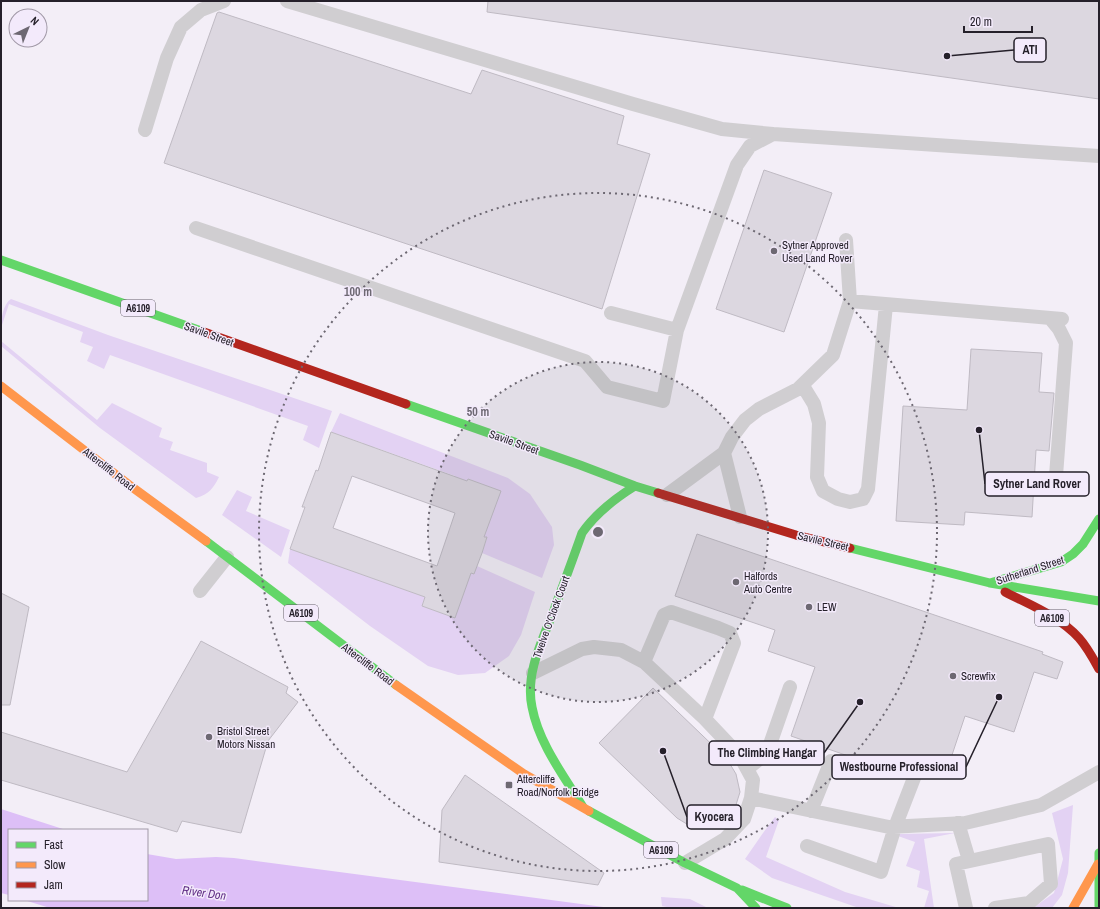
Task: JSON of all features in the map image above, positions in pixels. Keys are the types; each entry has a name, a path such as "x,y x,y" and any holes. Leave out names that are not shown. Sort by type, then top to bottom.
{"main road":[{"name":"Savile Street","path":"1,260 123,302 282,361 572,462 635,486 796,535 990,583 1072,598 1099,601"},
{"name":"Attercliffe Road","path":"1,386 132,487 400,688 524,774 685,863 737,888 756,908"},
{"name":"Twelve O'Clock Court","path":"585,809 542,739 536,726 530,691 536,658 582,533 588,523 600,510 635,486"},
{"name":"Sutherland Street","path":"990,583 1061,562 1068,558 1095,528 1099,519"},
{"name":"Savile Street","path":"990,583 1061,623 1070,630 1087,648 1099,669"},
{"path":"1099,853 1099,906"},
{"path":"1073,908 1098,864"},
{"name":"A6109","path":"737,888 787,908"}],"lane":[{"path":"145,130 167,58 181,27 202,10 224,1"},
{"path":"288,1 722,129 774,134 1099,156"},
{"path":"196,228 585,361 607,387 663,400 677,330 736,166 750,146 774,134"},
{"path":"667,495 724,453 732,437 745,420 759,409 803,386 833,355 850,302 846,240"},
{"path":"850,302 1056,318 1059,329 1066,343 1055,489"},
{"path":"803,386 814,404 819,423 817,478 823,491 838,499 850,502 863,498 868,489 886,305"},
{"path":"611,313 677,330"},
{"path":"724,453 740,517"},
{"path":"200,591 227,557"},
{"path":"644,662 664,615 671,612 730,633 734,643 705,719"},
{"path":"533,673 582,649 594,646 621,650 644,662 705,719 740,756 754,780 751,798 744,819 725,838 685,863"},
{"path":"747,769 767,753 790,687"},
{"path":"811,811 831,761"},
{"path":"751,798 889,827 965,823 1041,805 1099,772"},
{"path":"807,846 881,872 895,827 914,778"},
{"path":"958,823 968,860"},
{"path":"966,908 956,864 968,860 1048,844 1051,884 1029,903 995,908"}],"shaded area":[{"path":"11,299 108,335 332,411 319,448 303,440 308,426 110,355 104,369 87,361 93,347 80,342 83,332 9,304 1,328 4,308"},
{"path":"1,341 97,420 112,403 162,428 159,437 173,442 170,450 207,463 207,472 219,477 215,485 207,493 196,498 100,428 1,346"},
{"path":"340,413 508,478 530,494 552,527 554,545 542,578 482,553 487,538 484,537 500,491 468,479 466,483 455,479 455,476 374,447 373,449 363,445 363,443 331,432"},
{"path":"237,490 252,497 246,511 290,530 281,557 222,515"},
{"path":"290,549 425,597 422,606 455,618 471,573 474,574 477,566 535,592 521,635 509,656 485,673 458,675 428,666 370,626 288,563"},
{"path":"1073,805 1068,873 1062,895 1052,908 1033,908 1054,893 1063,859 1052,813"},
{"path":"775,817 779,820 766,857 845,892 899,908 859,908 772,878 745,859"},
{"path":"955,833 924,839 934,908 924,908 929,891 917,887 920,871 906,866 915,842 898,836 899,834"},
{"path":"661,897 690,899 708,908 671,908 662,906"}],"water":[{"path":"1,809 63,829 8,829 8,895 1,893"},
{"name":"River Don","path":"148,854 176,859 216,857 234,858 611,908 50,908 27,901 148,901"}],"building":[{"path":"488,1 1099,1 1099,99 487,12"},
{"path":"219,12 471,94 482,70 624,116 617,144 650,154 602,309 164,163 217,13"},
{"name":"Sytner Approved Used Land Rover","path":"764,170 832,193 784,332 716,309"},
{"path":"971,349 1042,353 1039,392 1054,393 1049,451 1036,450 1032,517 965,512 964,525 896,521 903,406 967,410"},
{"path":"331,432 467,481 468,479 501,491 484,537 487,537 482,553 474,574 471,573 455,618 422,606 425,597 290,549 305,507 302,507 316,470 318,471","holes":["352,476 455,513 437,566 333,528"]},
{"path":"697,534 1043,652 1042,654 1063,662 1057,679 1034,672 1014,732 965,716 946,773 899,757 894,772 791,736 815,667 768,651 775,630 675,596"},
{"path":"1,593 29,607 10,705 1,705"},
{"name":"Bristol Street Motors Nissan","path":"201,641 288,687 286,693 298,702 268,741 241,833 182,821 177,832 1,780 1,732 127,772"},
{"path":"653,688 727,759 736,774 740,792 735,808 723,821 706,827 690,826 677,818 599,743"},
{"path":"465,775 604,873 598,885 439,862 442,810"}],"traffic: fast":[{"path":"1,260 204,332"},
{"path":"406,404 658,493"},
{"path":"583,807 553,759 540,734 532,707 530,695 531,682 540,646 582,533 593,519 606,507 635,486"},
{"path":"990,583 1061,562 1073,554 1083,544 1099,519"},
{"path":"206,541 396,685"},
{"path":"850,548 990,583 1099,601"},
{"path":"589,811 685,863 737,888 756,908"},
{"path":"1099,853 1099,906"},
{"path":"742,890 787,908"}],"traffic: slow":[{"path":"1,386 132,487 206,541"},
{"path":"396,685 524,774 589,811"},
{"path":"1073,908 1098,864"}],"traffic: jam":[{"path":"204,332 406,404"},
{"path":"658,493 796,535 850,548"},
{"path":"1005,592 1063,623 1085,645 1099,669"}],"place":[{"name":"ATI","path":"947,56"},
{"name":"Sytner Approved Used Land Rover","path":"774,251"},
{"name":"Sytner Land Rover","path":"979,430"},
{"name":"Halfords Auto Centre","path":"736,582"},
{"name":"LEW","path":"809,607"},
{"name":"Screwfix","path":"953,676"},
{"name":"Westbourne Professional","path":"999,697"},
{"name":"The Climbing Hangar","path":"860,702"},
{"name":"Bristol Street Motors Nissan","path":"209,737"},
{"name":"Kyocera","path":"663,751"},
{"name":"Attercliffe Road/Norfolk Bridge","path":"509,785"}]}
